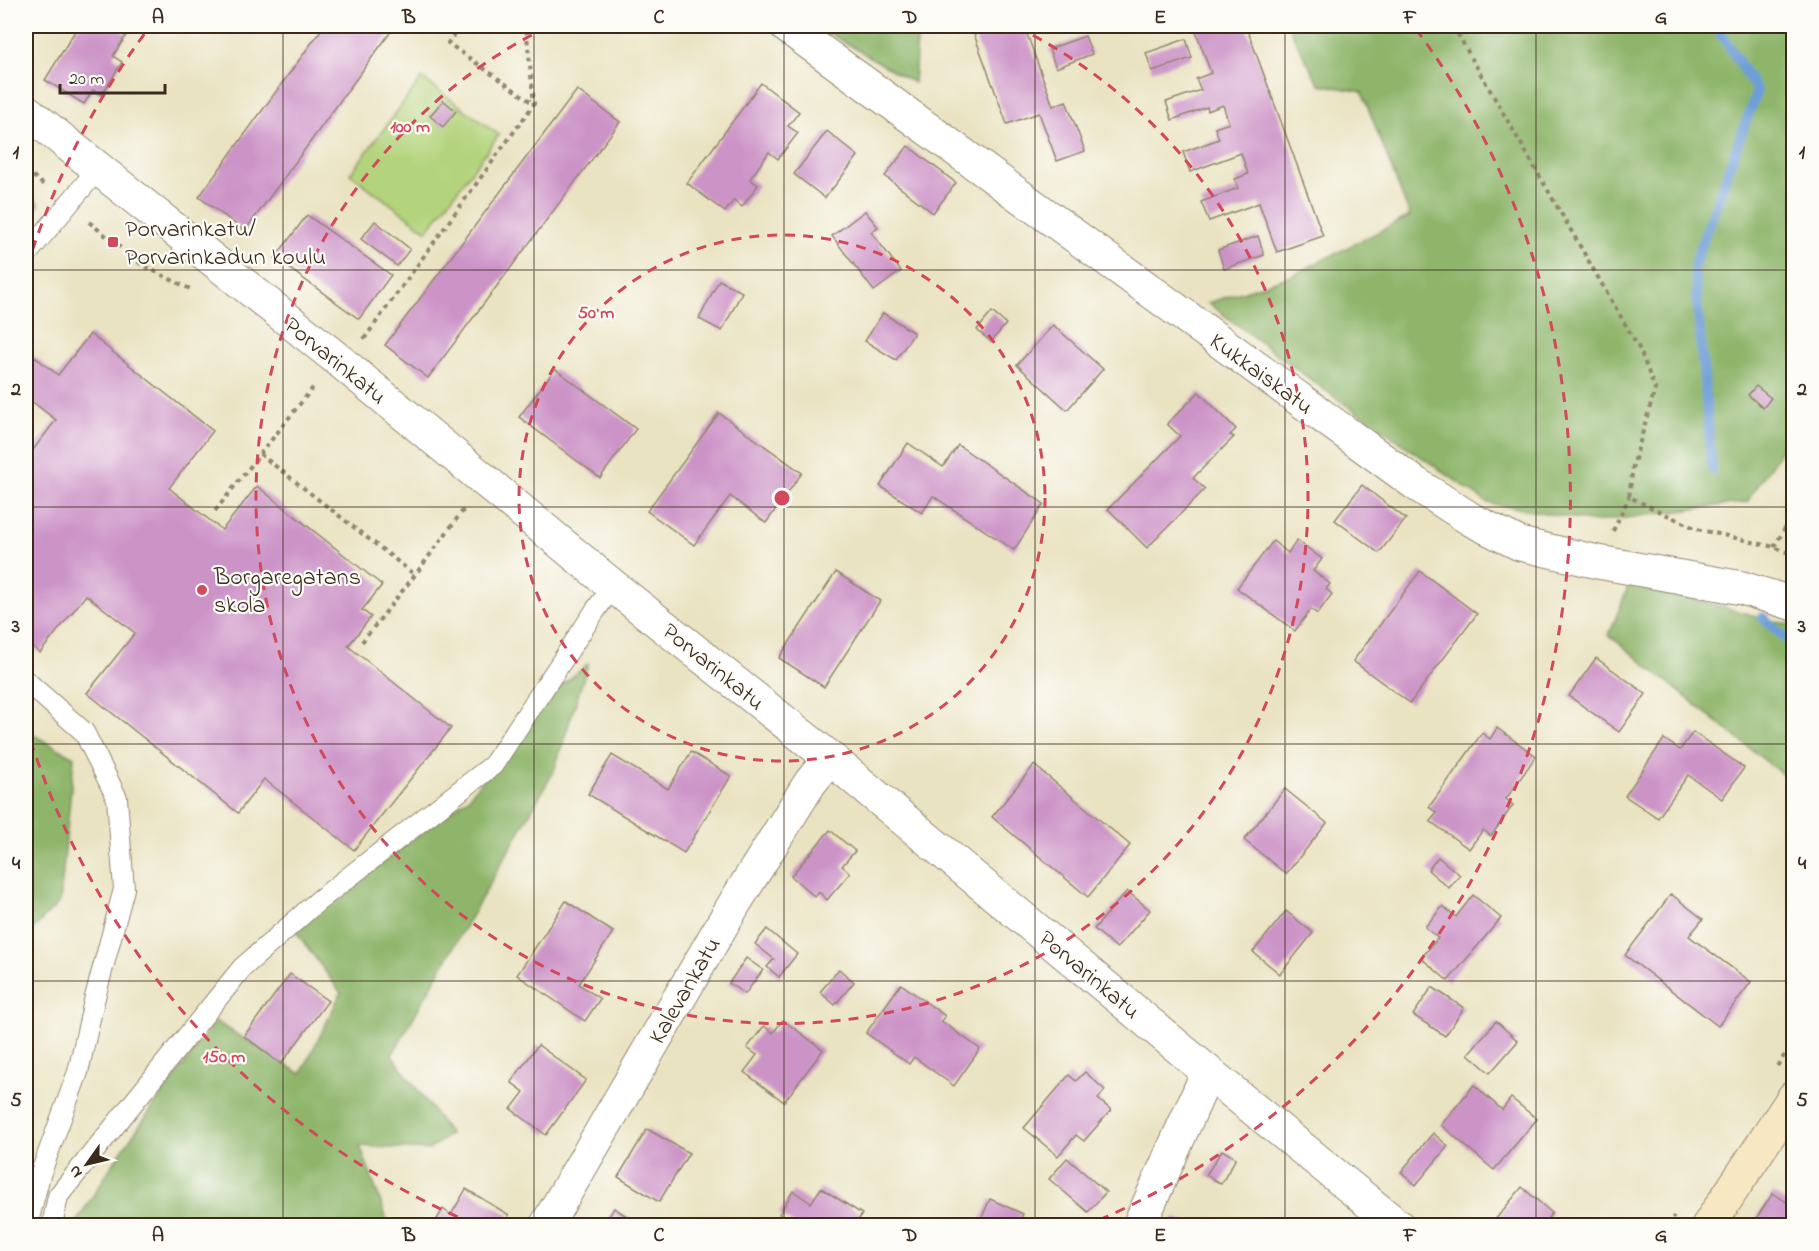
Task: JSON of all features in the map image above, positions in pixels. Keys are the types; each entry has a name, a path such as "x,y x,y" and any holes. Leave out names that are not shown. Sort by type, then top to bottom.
{"main road":[{"path":"1708,1226 1794,1097"}],"street":[{"name":"Kukkaiskatu","path":"786,26 1399,472 1472,520 1520,544 1599,562 1742,588 1794,604"},
{"name":"Porvarinkatu","path":"26,111 830,758 1208,1072 1398,1226"},
{"name":"Kalevankatu","path":"546,1226 736,901 810,783 830,758"},
{"path":"1139,1226 1208,1072"}],"lane":[{"path":"26,255 97,170"},
{"path":"52,1226 58,1196 242,968 318,901 493,765 614,586"},
{"path":"26,681 84,732 117,798 124,889 78,1072 40,1175 27,1226"}],"path":[{"path":"460,26 448,43 534,104"},
{"path":"215,511 260,454 340,362 534,104 526,26"},
{"path":"1453,26 1640,350 1655,389 1633,466 1629,497 1697,529 1774,547 1794,555"},
{"path":"260,454 416,575"},
{"path":"362,642 416,575 468,503"},
{"path":"1774,547 1794,513"}],"green space":[{"path":"817,26 918,26 914,83"},
{"path":"1288,26 1789,26 1794,39 1793,432 1747,502 1595,522 1488,503 1326,391 1208,303 1291,276 1410,216 1362,92 1319,84"},
{"path":"422,78 499,135 427,231 350,174"},
{"path":"26,193 39,204 26,227"},
{"path":"1630,582 1793,626 1793,783 1609,635"},
{"path":"588,664 554,771 392,1055 450,1134 429,1150 360,1146 389,1225 74,1226 118,1156 215,1021 301,1074 341,993 294,929 468,798 547,697"},
{"path":"26,731 74,757 60,902 26,936"}],"building":[{"path":"78,26 113,26 127,34 113,56 122,62 102,95 93,90 84,104 45,80"},
{"path":"324,26 395,26 245,231 199,197"},
{"path":"971,26 1042,26 1043,28 1027,34 1053,106 1066,101 1085,151 1057,161 1039,113 1007,124"},
{"path":"1194,26 1246,26 1323,236 1277,252 1259,203 1209,221 1201,202 1238,188 1235,179 1248,174 1241,153 1190,172 1183,152 1219,139 1215,128 1229,123 1223,105 1208,111 1207,107 1172,120 1166,102 1201,90 1196,79 1211,73"},
{"path":"1085,36 1092,54 1056,68 1049,49"},
{"path":"1186,39 1192,58 1152,71 1146,53"},
{"path":"761,83 799,112 788,126 798,133 778,159 769,152 750,179 758,185 742,207 734,200 725,212 687,183"},
{"path":"577,90 620,122 428,378 385,345"},
{"path":"443,100 456,111 443,127 430,116"},
{"path":"827,131 858,156 825,198 794,174"},
{"path":"908,146 956,183 933,213 885,176"},
{"path":"865,211 878,227 871,232 901,271 874,291 832,236"},
{"path":"307,215 391,275 359,319 275,258"},
{"path":"375,221 410,249 397,266 361,239"},
{"path":"1258,236 1264,255 1224,269 1218,250"},
{"path":"719,280 742,292 722,331 699,319"},
{"path":"992,312 1006,324 991,342 977,330"},
{"path":"883,313 914,333 896,360 865,341"},
{"path":"1053,325 1103,369 1067,410 1017,365"},
{"name":"Borgaregatans skola","path":"90,334 213,431 169,488 222,530 257,486 382,585 362,610 371,617 348,646 451,728 354,850 264,779 238,813 87,693 135,633 86,595 40,653 26,641 26,459 56,420 26,397 26,359 30,353 58,375"},
{"path":"555,369 636,429 600,478 519,417"},
{"path":"1756,386 1771,398 1763,408 1748,395"},
{"path":"1199,392 1236,429 1230,435 1234,437 1193,478 1205,489 1147,548 1108,509 1180,436 1167,424"},
{"path":"719,413 802,473 766,523 730,496 694,545 647,511"},
{"path":"908,443 943,467 958,445 1044,504 1014,550 933,496 922,513 880,486"},
{"path":"1362,485 1406,519 1379,553 1335,520"},
{"path":"1297,540 1322,559 1313,571 1330,584 1326,589 1332,594 1317,614 1311,609 1295,631 1237,588 1273,541 1288,553"},
{"path":"1420,571 1477,614 1410,703 1353,661"},
{"path":"836,572 880,601 824,687 779,658"},
{"path":"1596,658 1646,694 1619,732 1569,696"},
{"path":"1497,728 1536,756 1506,799 1513,805 1491,836 1483,830 1469,849 1430,821 1437,813 1429,807 1482,733 1490,739"},
{"path":"1693,732 1744,768 1722,799 1688,775 1658,818 1625,796 1664,739 1680,750"},
{"path":"691,752 731,776 684,853 588,794 612,755 668,789"},
{"path":"1034,765 1130,845 1088,897 992,817"},
{"path":"1285,789 1327,823 1286,874 1244,840"},
{"path":"830,830 855,851 842,866 850,873 827,900 819,892 815,897 791,876"},
{"path":"1438,857 1460,875 1449,888 1428,870"},
{"path":"1127,891 1150,910 1117,948 1094,929"},
{"path":"1671,894 1703,919 1689,936 1751,982 1718,1026 1625,955"},
{"path":"1473,895 1501,918 1448,981 1421,958 1438,938 1425,927 1443,906 1456,917"},
{"path":"566,901 613,932 579,984 600,999 585,1021 517,975"},
{"path":"1286,911 1313,933 1280,974 1253,952"},
{"path":"767,929 797,954 779,977 767,967 774,959 755,944"},
{"path":"746,958 763,970 745,994 729,983"},
{"path":"839,969 854,982 835,1005 820,992"},
{"path":"290,974 328,1001 281,1064 244,1036"},
{"path":"901,984 945,1016 941,1021 980,1049 954,1086 914,1057 909,1064 866,1033"},
{"path":"1432,987 1464,1008 1445,1036 1413,1015"},
{"path":"783,1020 823,1050 784,1102 744,1072 757,1055 747,1048 764,1026 773,1033"},
{"path":"1496,1021 1518,1041 1490,1073 1468,1054"},
{"path":"538,1045 586,1080 546,1135 511,1109 524,1092 511,1082"},
{"path":"1085,1072 1105,1090 1098,1099 1111,1110 1084,1141 1076,1135 1058,1156 1024,1128 1069,1075 1076,1081"},
{"path":"1474,1085 1502,1110 1511,1098 1537,1119 1494,1170 1441,1125"},
{"path":"647,1129 689,1153 659,1202 618,1177"},
{"path":"1433,1133 1448,1146 1416,1185 1401,1172"},
{"path":"1222,1150 1236,1158 1221,1184 1206,1175"},
{"path":"1067,1158 1106,1192 1088,1212 1049,1179"},
{"path":"1522,1187 1552,1213 1542,1226 1490,1226"},
{"path":"821,1188 862,1214 855,1226 796,1226 779,1214 793,1191 811,1203"},
{"path":"466,1189 509,1215 502,1226 433,1226 443,1209 451,1215"},
{"path":"1773,1193 1794,1207 1794,1226 1751,1226"},
{"path":"990,1199 1023,1214 1018,1226 978,1226"},
{"path":"614,1208 642,1226 603,1226"},
{"path":"1174,1217 1192,1226 1170,1226"}],"waterway":[{"path":"1712,470 1694,265 1757,91 1716,26"},
{"path":"1762,617 1794,646"}],"place":[{"name":"Porvarinkatu/ Porvarinkadun koulu","path":"113,242"},
{"name":"Borgaregatans skola","path":"202,590"}]}
